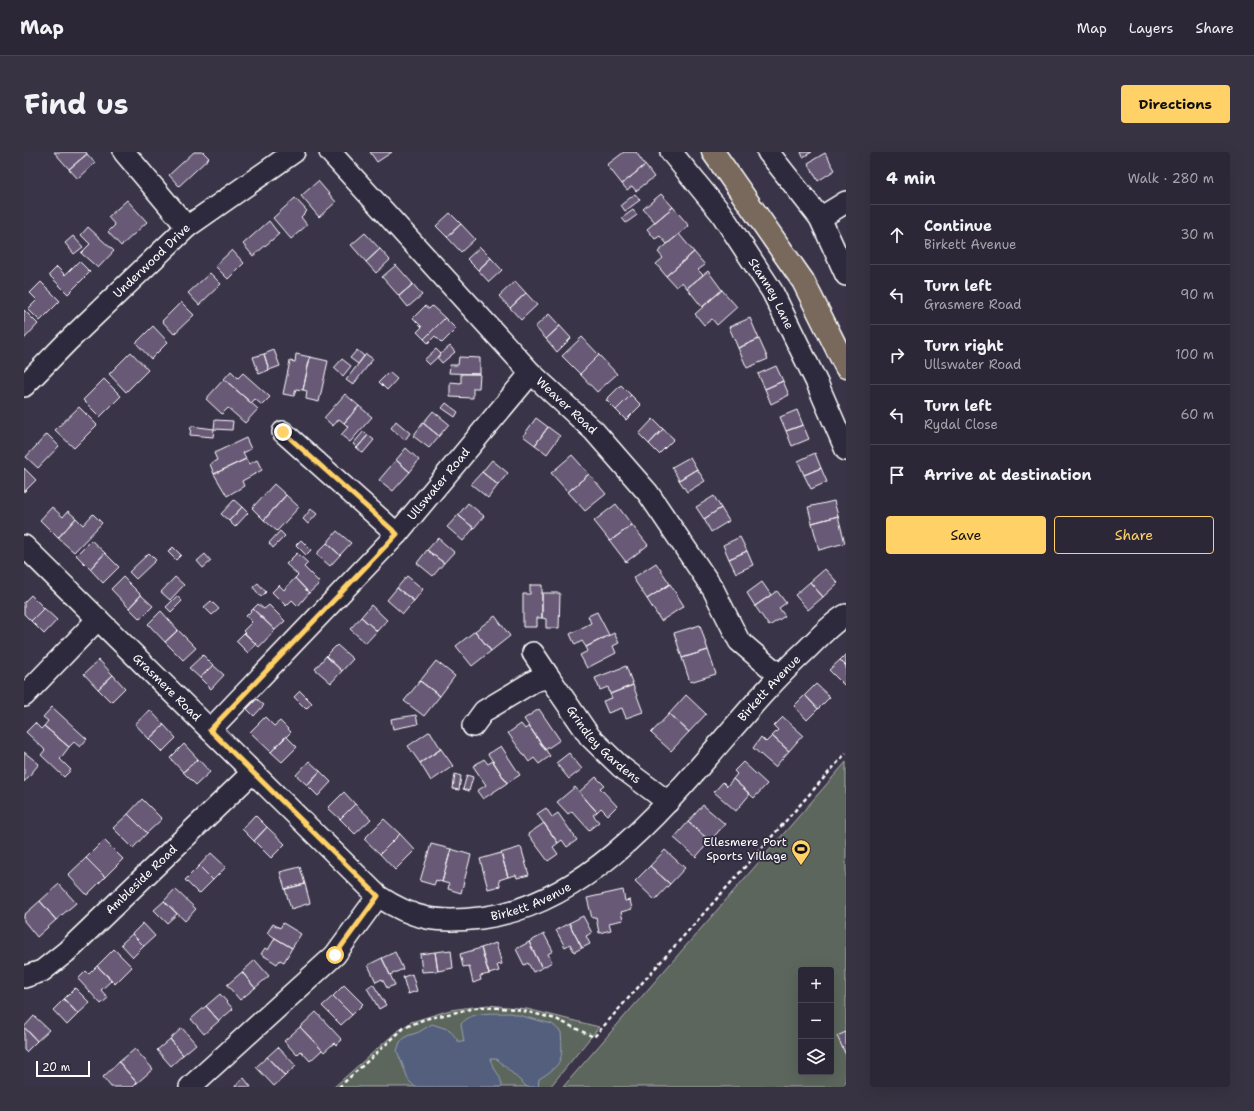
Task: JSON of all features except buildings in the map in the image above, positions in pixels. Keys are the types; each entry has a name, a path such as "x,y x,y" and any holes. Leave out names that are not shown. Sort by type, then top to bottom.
{"main road":[{"path":"713,152 803,281 846,367"}],"street":[{"path":"124,152 186,227"},
{"name":"Underwood Drive","path":"24,386 68,341 186,227 294,152"},
{"name":"Weaver Road","path":"330,152 531,373 594,430 648,492 713,589 739,641 779,675"},
{"name":"Stanney Lane","path":"671,152 721,213 772,291 817,383 846,450"},
{"path":"768,152 820,218 846,275"},
{"path":"820,218 846,202"},
{"name":"Ullswater Road","path":"210,730 397,534 531,373"},
{"path":"283,432 397,534"},
{"name":"Grasmere Road","path":"24,546 378,896"},
{"name":"Birkett Avenue","path":"378,896 395,908 435,920 454,921 490,917 520,910 551,897 580,879 627,844 668,802 779,675 846,614"},
{"path":"24,696 98,619"},
{"name":"Grindley Gardens","path":"533,653 590,737 620,767 668,802"},
{"path":"474,726 484,711 490,707 534,681 549,677"},
{"name":"Ambleside Road","path":"24,977 42,971 66,952 253,772"},
{"path":"190,1087 335,955 378,896"}],"path":[{"path":"339,1087 404,1028 425,1019 480,1007 516,1009 556,1019 594,1037 846,753"}],"shaded area":[{"name":"Ellesmere Port Sports Village","path":"846,762 846,1087 563,1087"},
{"path":"488,1005 527,1009 599,1027 550,1087 334,1087 395,1033 411,1022 450,1010"}],"water":[{"path":"510,1013 552,1024 561,1032 562,1049 560,1060 553,1069 539,1079 538,1087 527,1087 497,1059 490,1059 501,1079 502,1087 415,1087 409,1081 397,1051 400,1042 407,1036 419,1032 432,1024 450,1030 458,1041 464,1042 461,1024 466,1020 477,1015"}],"place":[{"name":"Ellesmere Port Sports Village","path":"801,866"}],"route":[{"path":"283,432 397,534 210,730 378,896 335,955"}]}
